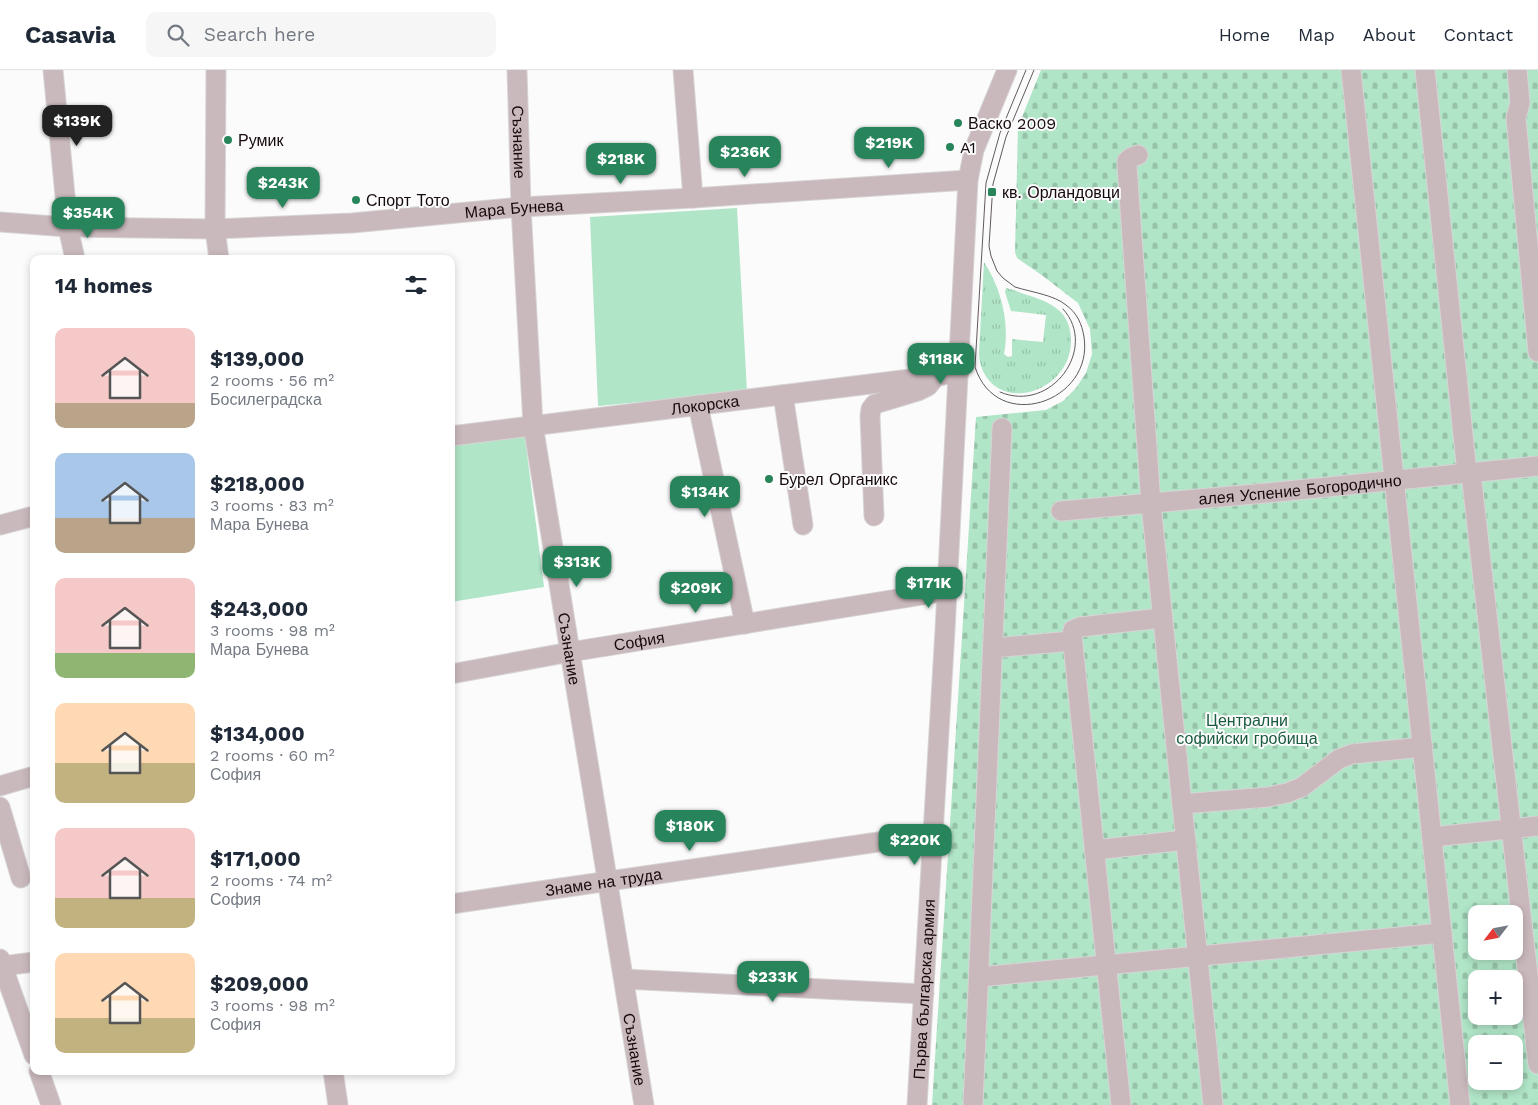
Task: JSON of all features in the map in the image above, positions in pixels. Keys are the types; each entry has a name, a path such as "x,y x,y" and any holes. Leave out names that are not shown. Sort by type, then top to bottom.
{"street":[{"path":"53,70 68,228 74,255"},
{"path":"216,70 215,229 218,255"},
{"name":"Съзнание","path":"517,70 521,207 533,425 644,1105"},
{"path":"684,70 693,198"},
{"name":"Първа българска армия","path":"917,1105 947,591 968,180 974,150 1007,70"},
{"path":"1351,70 1460,1105"},
{"path":"1425,70 1469,473 1512,828 1538,1064"},
{"path":"1517,70 1520,103 1516,118 1538,352"},
{"path":"1138,155 1127,161 1127,166 1151,504 1213,1105"},
{"name":"Мара Бунева","path":"0,222 68,228 215,229 352,222 521,207 968,180"},
{"name":"Локорска","path":"455,435 959,373"},
{"path":"874,516 871,410 875,404 918,391 928,386 936,376"},
{"path":"783,395 803,525"},
{"path":"698,405 745,624"},
{"path":"974,1105 1002,428"},
{"name":"алея Успение Богородично","path":"1061,511 1538,466"},
{"path":"0,525 30,517"},
{"name":"София","path":"455,673 570,652 947,591"},
{"path":"1121,1105 1072,635 1073,630 1080,627 1162,618"},
{"path":"993,648 1072,641"},
{"path":"1182,804 1268,797 1287,793 1302,787 1339,759 1352,754 1423,747"},
{"path":"0,786 30,777"},
{"path":"0,807 21,878"},
{"path":"1432,837 1538,826"},
{"name":"Знаме на труда","path":"455,903 933,834"},
{"path":"1094,850 1186,840"},
{"path":"979,977 1442,933"},
{"path":"30,962 1,963 30,1044"},
{"path":"624,979 924,994"},
{"path":"41,1075 51,1105"},
{"path":"334,1075 338,1105"}],"green space":[{"name":"Централни софийски гробища","path":"1041,70 1538,70 1538,1105 932,1105 976,417 1046,410 1063,401 1076,388 1086,373 1092,354 1090,329 1078,303 1017,258 1015,252 1018,127"},
{"path":"737,208 747,392 598,406 590,217"},
{"path":"984,262 995,283 1003,306 1006,330 1004,354 1008,357 1012,356 1012,339 1043,342 1046,315 1011,311 1005,292 1006,288 1050,304 1063,315 1067,322 1071,341 1068,358 1060,372 1048,383 1034,390 1020,393 1005,391 993,384 982,369 979,352"},
{"path":"524,430 544,587 455,601 455,437"}],"tram line":[{"path":"1026,70 1000,133 986,183 975,367 986,388 1003,400 1022,405 1042,402 1060,393 1074,379 1083,360 1084,337 1078,319 1066,305 1049,296 1015,287 1003,278 997,271 989,246 993,184 1006,137 1034,70"},
{"path":"1000,392 1019,396 1036,394 1052,386 1064,373 1072,358 1076,342 1073,325 1063,309"}],"place":[{"name":"Васко 2009","path":"958,123"},
{"name":"Румик","path":"228,140"},
{"name":"A1","path":"950,147"},
{"name":"кв. Орландовци","path":"992,192"},
{"name":"Спорт Тото","path":"356,200"},
{"name":"Бурел Органикс","path":"769,479"}]}
